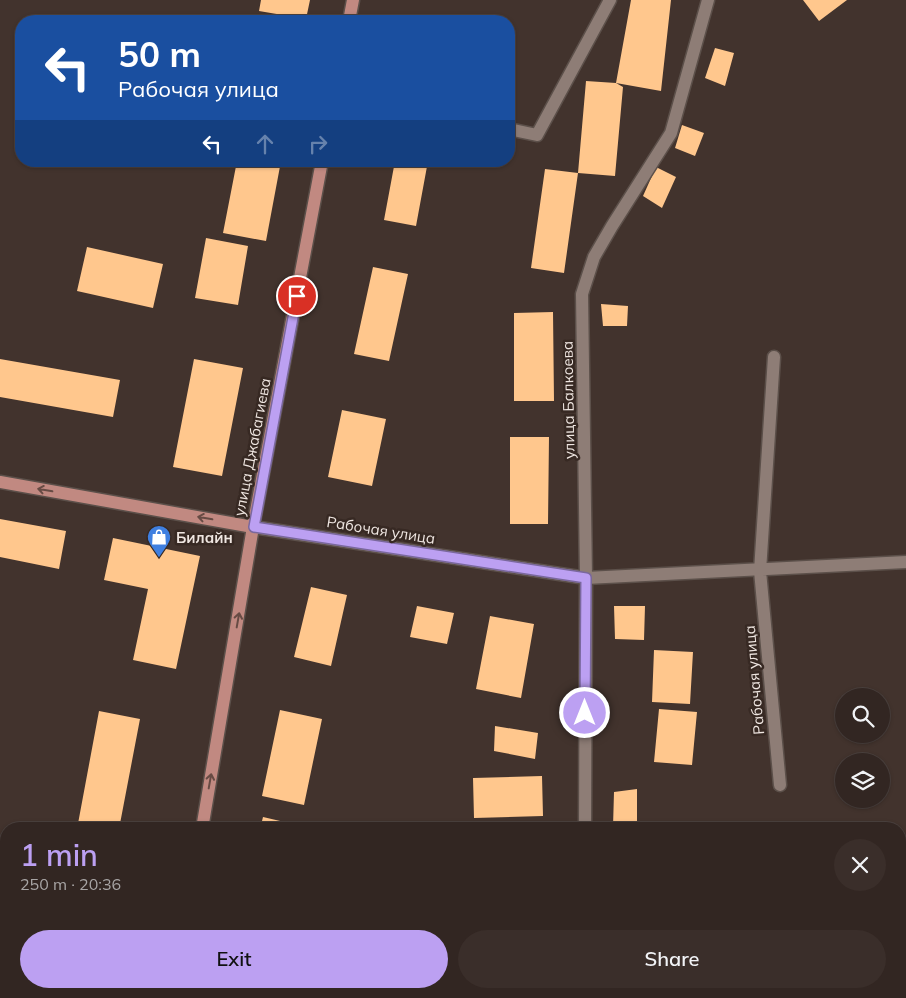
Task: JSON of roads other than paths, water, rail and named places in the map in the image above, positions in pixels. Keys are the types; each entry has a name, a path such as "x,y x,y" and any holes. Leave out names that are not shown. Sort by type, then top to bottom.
{"main road":[{"path":"350,15 353,0"},
{"name":"улица Джабагиева","path":"203,822 254,527 321,167"},
{"name":"Рабочая улица","path":"0,482 254,527"}],"street":[{"path":"515,130 537,135 610,0"},
{"name":"улица Балкоева","path":"584,822 586,578 582,294 594,257 671,133 708,0"},
{"name":"Рабочая улица","path":"774,357 760,571 780,785"},
{"name":"Рабочая улица","path":"254,527 586,578 760,571 906,562"}],"place":[{"name":"Билайн","path":"159,558"}]}
